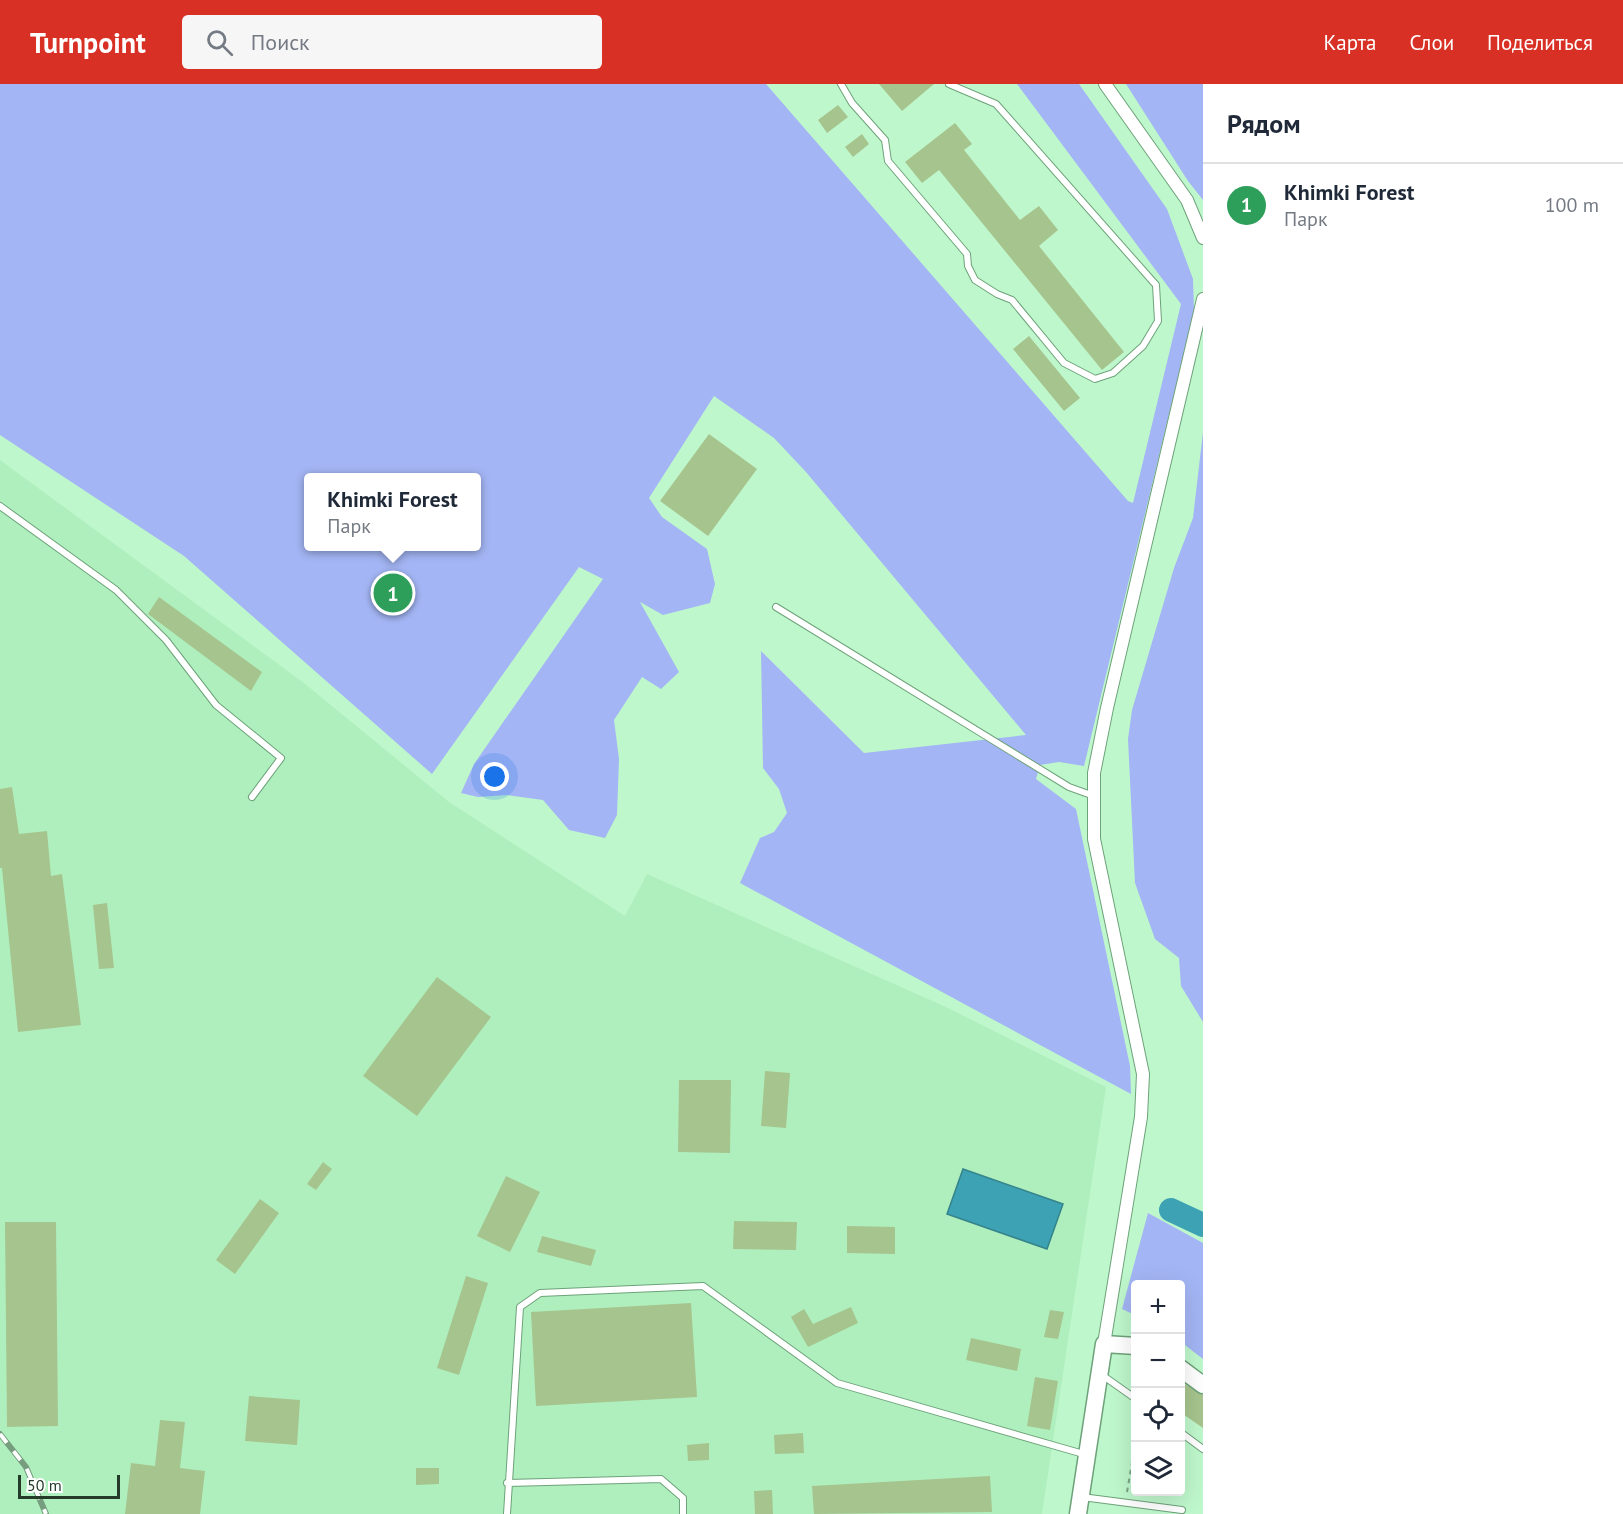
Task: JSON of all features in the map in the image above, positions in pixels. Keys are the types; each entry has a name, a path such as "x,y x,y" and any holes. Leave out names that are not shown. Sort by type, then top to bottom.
{"street":[{"path":"1105,84 1187,200 1203,238"},
{"path":"1078,1514 1141,1117 1143,1074 1094,839 1094,773 1107,708 1203,299"},
{"path":"1104,1344 1131,1346"},
{"path":"1185,1372 1203,1385"}],"lane":[{"path":"841,84 852,103 885,140 888,162 967,254 968,266 975,280 1012,300 1064,363 1095,380 1113,373 1143,346 1158,321 1156,285 996,104 949,84"},
{"path":"0,506 116,590 166,640 216,705 281,758 252,796"},
{"path":"776,607 1069,787 1094,796"},
{"path":"507,1514 507,1483 520,1307 540,1293 703,1286 837,1383 1087,1455"},
{"path":"1100,1373 1131,1395"},
{"path":"1185,1436 1203,1449"},
{"path":"507,1483 661,1479 682,1498 683,1514"},
{"path":"1081,1497 1182,1510"}],"path":[{"path":"1126,1503 1136,1442"}],"shaded area":[{"path":"0,84 766,84 1128,501 1133,503 1181,304 1017,84 1079,84 1167,209 1193,279 1194,311 1084,766 1059,762 1040,765 1036,779 1076,809 1130,1066 1131,1094 740,883 760,838 774,832 787,813 779,789 763,768 761,651 864,753 1026,735 806,472 774,438 714,396 649,498 662,517 707,549 715,584 710,603 663,615 640,602 679,672 661,689 642,677 614,720 619,759 617,815 605,838 569,830 543,800 507,795 478,797 461,793 474,764 603,579 579,567 432,774 184,556 0,435"},
{"path":"1126,84 1203,84 1203,200 1188,181"},
{"path":"1203,432 1203,1022 1181,986 1179,958 1155,939 1135,883 1128,739 1132,710 1174,568 1193,518"},
{"path":"0,460 304,683 449,802 625,916 647,874 946,1007 1106,1087 1042,1514 0,1514"},
{"path":"963,1169 1063,1204 1047,1249 947,1214"},
{"path":"1148,1213 1203,1243 1203,1359 1185,1345 1185,1280 1131,1280 1131,1313 1122,1309"}],"building":[{"path":"879,84 934,84 902,111"},
{"path":"838,105 848,117 827,133 818,120"},
{"path":"955,123 972,144 964,150 1020,220 1039,206 1058,230 1039,246 1124,352 1102,370 939,170 922,183 905,162"},
{"path":"862,134 869,144 853,157 845,147"},
{"path":"1029,336 1080,398 1064,411 1013,349"},
{"path":"709,434 757,469 708,536 660,501"},
{"path":"159,597 262,672 251,691 148,614"},
{"path":"12,787 19,834 47,831 51,876 62,874 81,1025 18,1032 2,868 0,868 0,789"},
{"path":"107,903 114,968 99,969 93,905"},
{"path":"437,977 491,1017 417,1116 363,1076"},
{"path":"765,1071 790,1073 786,1128 761,1126"},
{"path":"679,1080 731,1080 730,1153 678,1152"},
{"path":"323,1162 332,1169 316,1190 307,1184"},
{"path":"506,1176 540,1192 510,1252 477,1236"},
{"path":"260,1199 279,1213 235,1274 216,1260"},
{"path":"734,1221 797,1222 796,1250 733,1249"},
{"path":"5,1222 56,1222 58,1426 7,1427"},
{"path":"847,1226 895,1227 895,1254 847,1253"},
{"path":"542,1236 596,1250 591,1266 537,1252"},
{"path":"466,1276 488,1283 459,1375 437,1368"},
{"path":"691,1303 697,1397 536,1406 531,1312"},
{"path":"851,1307 858,1323 808,1347 791,1317 804,1309 813,1324"},
{"path":"1050,1310 1064,1312 1058,1339 1044,1337"},
{"path":"971,1338 1021,1349 1017,1371 966,1360"},
{"path":"1035,1377 1058,1381 1050,1430 1027,1426"},
{"path":"1185,1384 1203,1395 1203,1428 1185,1415"},
{"path":"249,1396 300,1400 297,1445 245,1441"},
{"path":"160,1420 185,1422 180,1468 205,1471 200,1514 125,1514 131,1463 155,1466"},
{"path":"803,1433 804,1453 775,1454 774,1435"},
{"path":"709,1443 709,1460 688,1461 687,1445"},
{"path":"416,1468 439,1468 439,1484 416,1485"},
{"path":"990,1476 992,1512 814,1514 812,1486"},
{"path":"772,1490 773,1514 755,1514 754,1491"}],"waterway":[{"path":"1171,1210 1203,1225"}],"railway":[{"path":"0,1434 26,1467 46,1514"}],"place":[{"name":"Khimki Forest","path":"393,593"}]}
